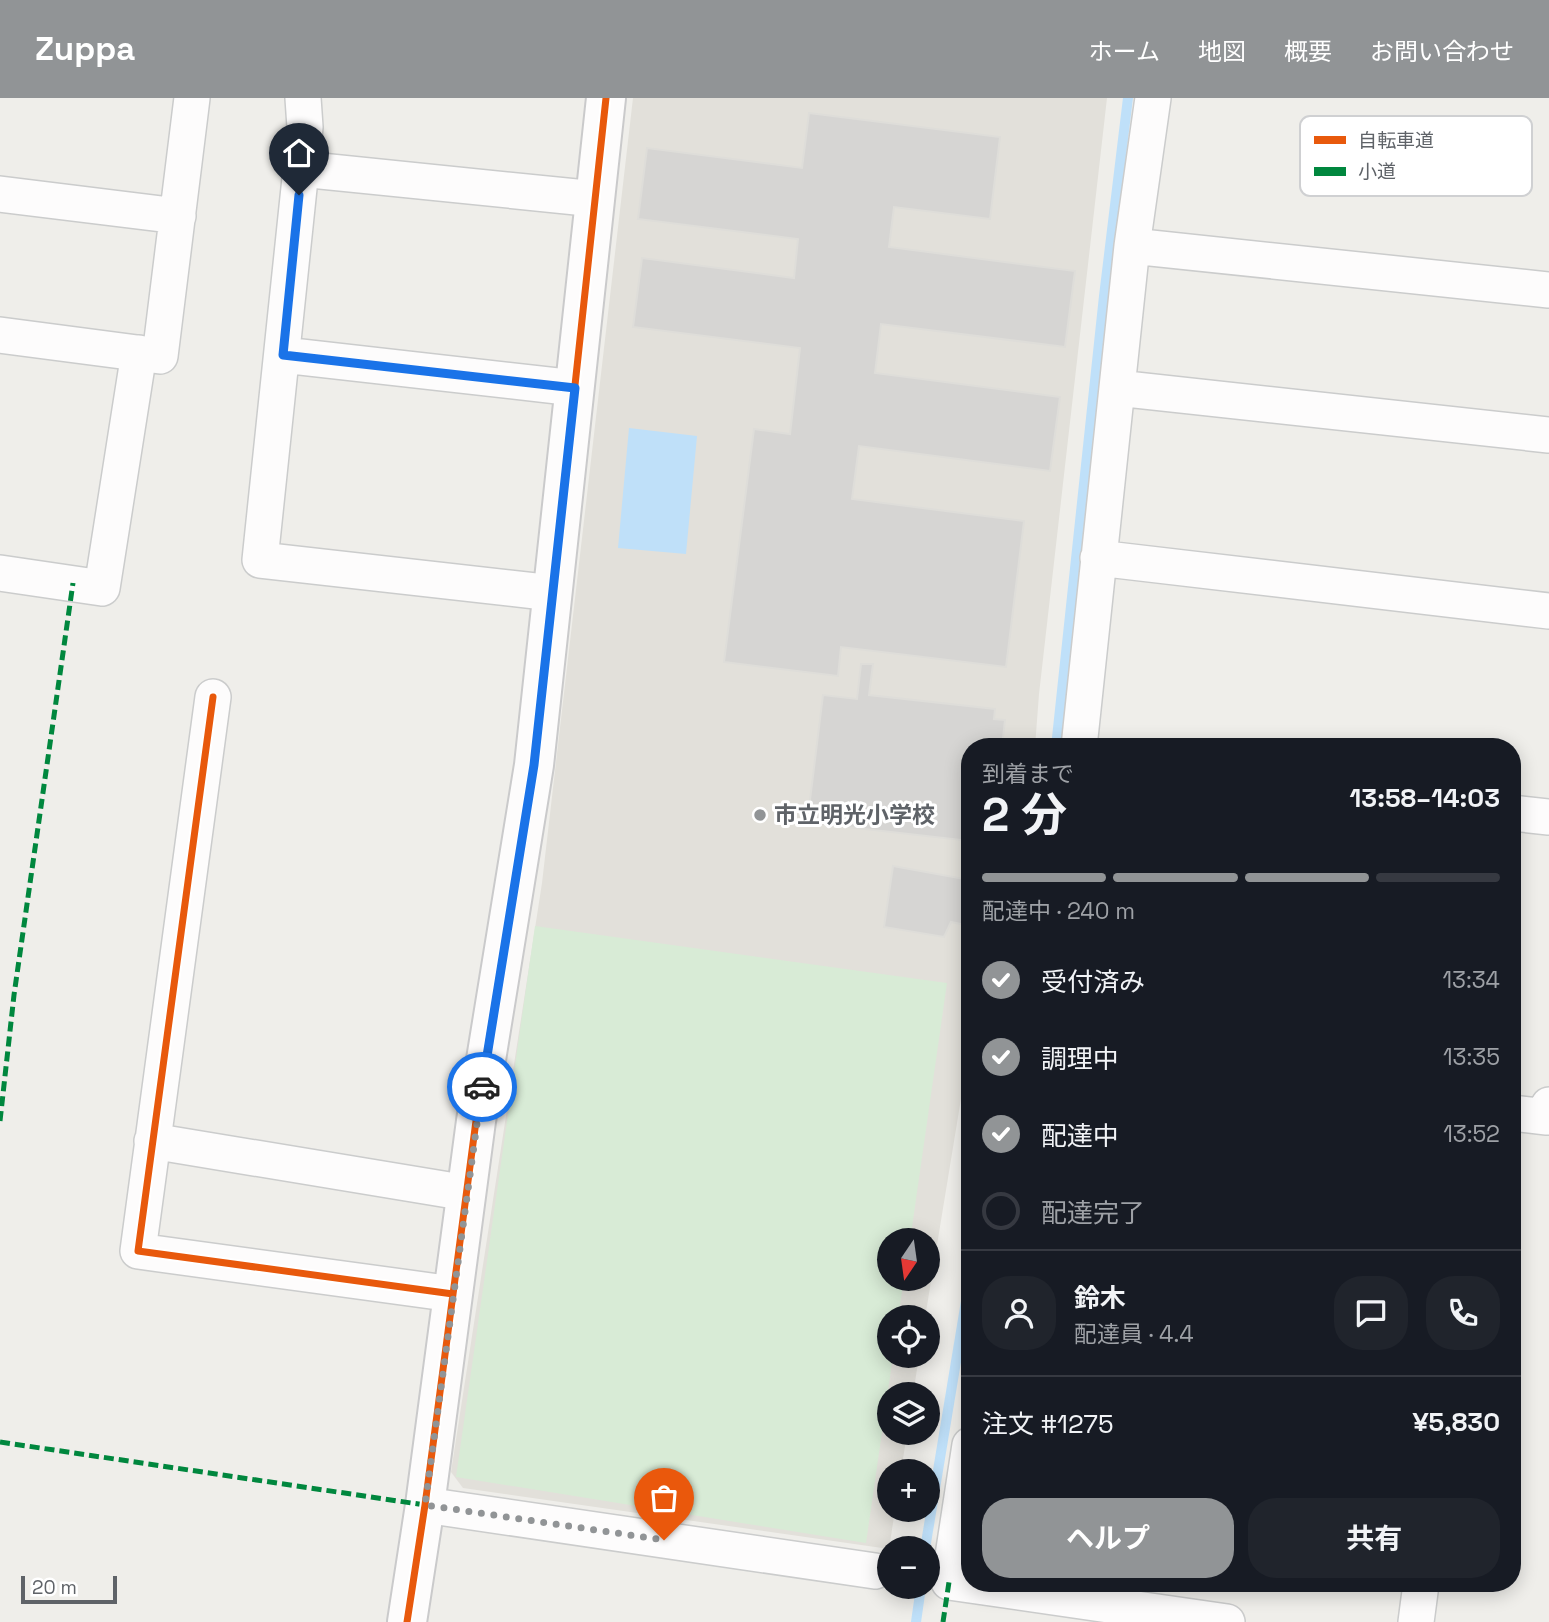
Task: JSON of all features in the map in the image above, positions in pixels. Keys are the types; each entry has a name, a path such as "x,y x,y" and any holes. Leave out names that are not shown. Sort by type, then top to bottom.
{"street":[{"path":"0,335 160,356 192,98"},
{"path":"303,98 305,127 260,560 553,593"},
{"path":"407,1622 476,1121 534,765 606,98"},
{"path":"1080,738 1132,246 1153,98"},
{"path":"301,169 596,200"},
{"path":"0,194 178,216"},
{"path":"1132,246 1549,290"},
{"path":"0,573 102,588 139,353"},
{"path":"283,355 575,388"},
{"path":"1117,388 1549,435"},
{"path":"1098,558 1549,611"},
{"path":"213,697 138,1251 453,1294"},
{"path":"1521,814 1549,817"},
{"path":"1521,1113 1547,1117 1549,1105"},
{"path":"152,1140 467,1193"},
{"path":"961,1504 949,1582 961,1584"},
{"path":"425,1505 875,1571"},
{"path":"1018,1592 1227,1622"},
{"path":"1416,1622 1420,1592"}],"shaded area":[{"name":"市立明光小学校","path":"633,98 1107,98 1036,738 961,738 961,1099 940,1228 877,1228 877,1292 929,1292 927,1305 877,1305 877,1368 917,1368 915,1382 877,1382 877,1445 905,1445 903,1459 877,1459 877,1522 893,1522 891,1536 877,1536 877,1547 463,1488 451,1472 542,883"}],"green space":[{"path":"535,926 947,983 912,1228 877,1228 877,1292 902,1292 900,1305 877,1305 877,1368 891,1368 889,1382 877,1382 877,1445 880,1445 866,1543 456,1477"}],"water":[{"path":"629,428 697,436 686,554 618,548"}],"building":[{"path":"809,113 1000,137 990,219 894,207 889,247 1075,271 1065,347 881,324 875,373 1060,397 1050,471 859,446 852,499 1024,521 1006,667 841,647 838,676 724,662 754,429 790,434 800,348 633,327 642,258 794,278 798,239 638,219 647,148 802,168"},
{"path":"861,664 873,664 869,695 995,709 994,719 1005,720 1003,738 961,738 961,840 812,823 803,811 810,800 823,695 857,699"},
{"path":"893,866 961,878 961,924 951,922 944,937 884,927"}],"waterway":[{"path":"1057,738 1128,98"},
{"path":"927,1536 961,1331"},
{"path":"916,1622 919,1599"}],"marked path":[{"path":"0,1121 14,995 73,583"},
{"path":"0,1442 425,1505"},
{"path":"943,1622 949,1582"}],"cycle path":[{"path":"407,1622 476,1121 534,765 606,98"},
{"path":"213,697 138,1251 453,1294"}],"way so far":[{"path":"482,1087 425,1505 664,1540"}],"place":[{"name":"市立明光小学校","path":"760,815"}],"route":[{"path":"299,195 283,355 575,388 534,765 482,1087"}]}
